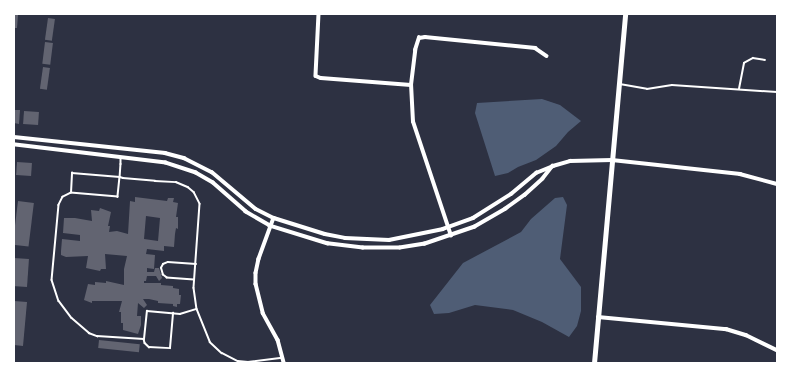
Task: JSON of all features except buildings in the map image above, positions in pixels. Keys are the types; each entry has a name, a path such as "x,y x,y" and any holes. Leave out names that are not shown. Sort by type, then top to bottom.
{"main road":[{"path":"594,363 625,14"}],"street":[{"path":"319,14 316,76 321,78 411,85"},
{"path":"451,236 413,122 411,85 415,50 419,38 426,37 535,48 547,56"},
{"path":"14,137 165,153 184,158 212,172 256,209 274,218 325,234 345,238 389,240 409,237 448,227 473,218 511,194 536,172 570,161 612,160 740,174 777,184"},
{"path":"14,145 166,163 196,173 213,182 246,212 270,226 328,244 363,248 400,248 425,244 475,227 506,209 543,179 553,166"},
{"path":"274,218 259,259 256,273 256,284 264,314 278,340 284,363"},
{"path":"598,317 726,329 746,335 777,350"}],"lane":[{"path":"739,89 744,63 753,58 765,60"},
{"path":"618,84 647,89 672,85 777,92"},
{"path":"122,157 118,197 70,193 61,199 58,212 52,280 58,301 72,318 90,333 98,336 144,339"},
{"path":"70,193 72,172 182,183 194,192 199,199 201,210 194,280 197,309 210,342 229,357 248,362 283,358"},
{"path":"194,280 167,278 161,273 161,268 163,264 168,262 196,264"},
{"path":"173,314 170,348 150,347 145,343 144,339 147,311 182,314 197,309"}],"water":[{"path":"542,99 560,105 581,121 568,132 556,146 536,160 518,167 508,173 495,176 475,113 477,103"},
{"path":"563,197 567,205 560,259 581,287 581,311 577,326 569,337 542,322 513,310 475,305 449,313 434,314 430,305 463,263 521,232 531,219 555,198"}]}
